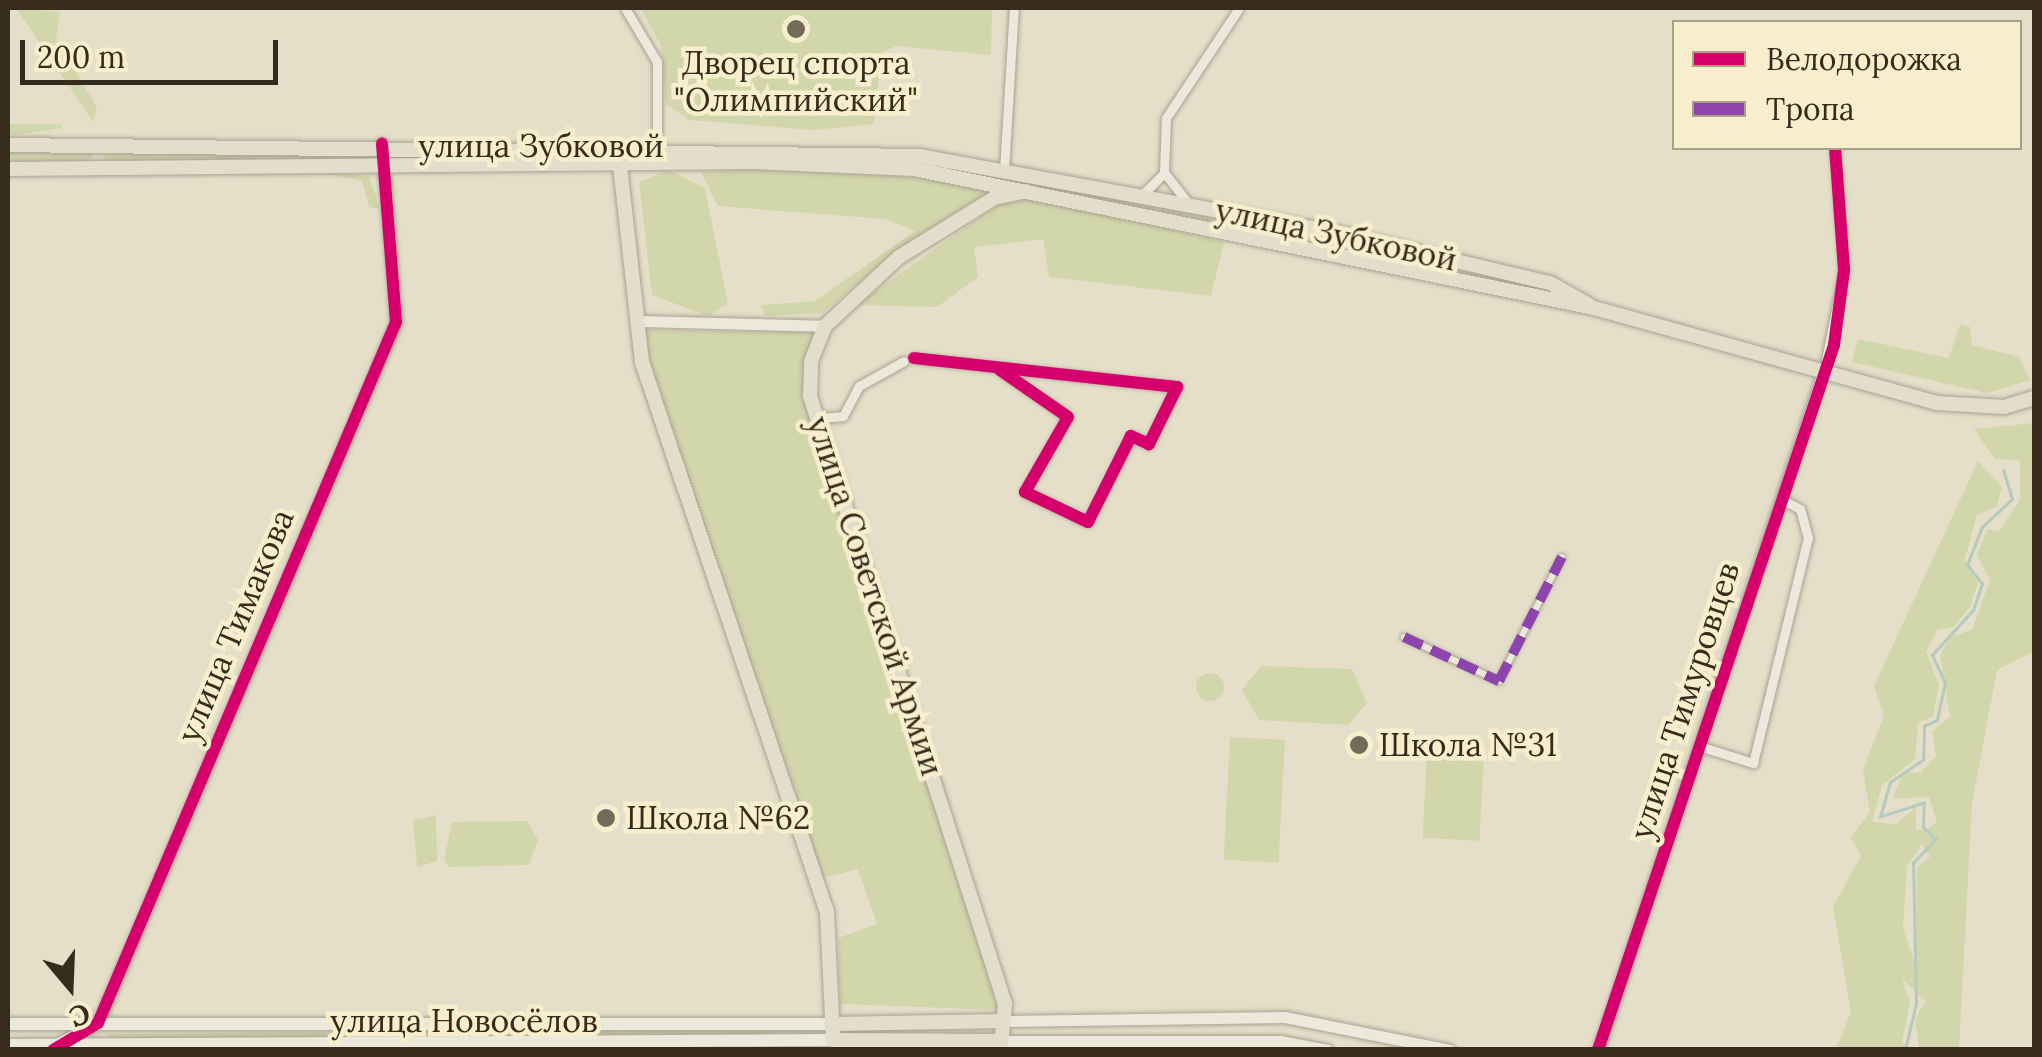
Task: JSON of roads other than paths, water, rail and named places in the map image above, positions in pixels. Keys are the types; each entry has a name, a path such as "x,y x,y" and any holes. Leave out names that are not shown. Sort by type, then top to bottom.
{"main road":[{"name":"улица Зубковой","path":"8,144 382,144 853,164 1008,176 1031,190 1540,302 1594,308 1973,408 2034,398"},
{"name":"улица Зубковой","path":"8,169 382,165 618,154 657,146 862,151 1142,195 1342,234 1550,282 1594,308"},
{"path":"618,154 642,362 828,912 832,1032"},
{"path":"994,198 1008,176"},
{"path":"825,326 899,257 994,198 1031,190"},
{"path":"1228,232 1240,231 1236,214"},
{"path":"1336,258 1342,234"},
{"path":"1363,264 1374,259 1368,240"},
{"path":"1387,268 1382,251 1391,246"},
{"path":"1540,302 1552,298 1550,282"},
{"name":"улица Советской Армии","path":"825,326 811,360 818,418 1004,1020 1001,1045"},
{"name":"улица Новосёлов","path":"8,1044 54,1047 832,1032 1004,1020"},
{"path":"98,1023 105,1046"},
{"name":"улица Новосёлов","path":"8,1024 832,1032 863,1045 1001,1045"},
{"path":"48,1025 54,1047"}],"street":[{"path":"625,8 656,62 657,146"},
{"path":"1008,176 1014,8"},
{"path":"1142,195 1164,172 1170,105 1239,8"},
{"path":"98,144 98,168"},
{"name":"улица Тимакова","path":"98,1023 396,322 390,192 382,165 382,144"},
{"path":"1824,370 1844,270 1835,150"},
{"path":"1164,172 1190,204"},
{"path":"637,321 825,326"},
{"path":"818,418 843,416 859,386 909,360 1177,386 1149,444 1131,436 1088,522 1024,492 1068,417 1000,370"},
{"name":"улица Тимуровцев","path":"1598,1050 1824,370"},
{"path":"1699,746 1753,763 1808,538 1800,510 1781,499"},
{"path":"1404,637 1498,680 1562,557"},
{"path":"1121,1016 1121,1040"},
{"name":"улица Новосёлов","path":"1004,1020 1121,1016 1285,1018 1450,1050"},
{"path":"54,1047 98,1023"},
{"name":"улица Новосёлов","path":"1001,1045 1121,1040 1327,1050"}],"waterway":[{"path":"1905,1050 1916,1003 1913,863 1935,839 1923,827 1924,803 1880,817 1890,782 1923,760 1924,726 1937,720 1945,683 1932,655 1973,610 1982,584 1967,565 1982,527 2012,499 2003,470"}],"place":[{"name":"Дворец спорта \"Олимпийский\"","path":"796,29"},
{"name":"Школа №31","path":"1359,745"},
{"name":"Школа №62","path":"606,818"}]}
